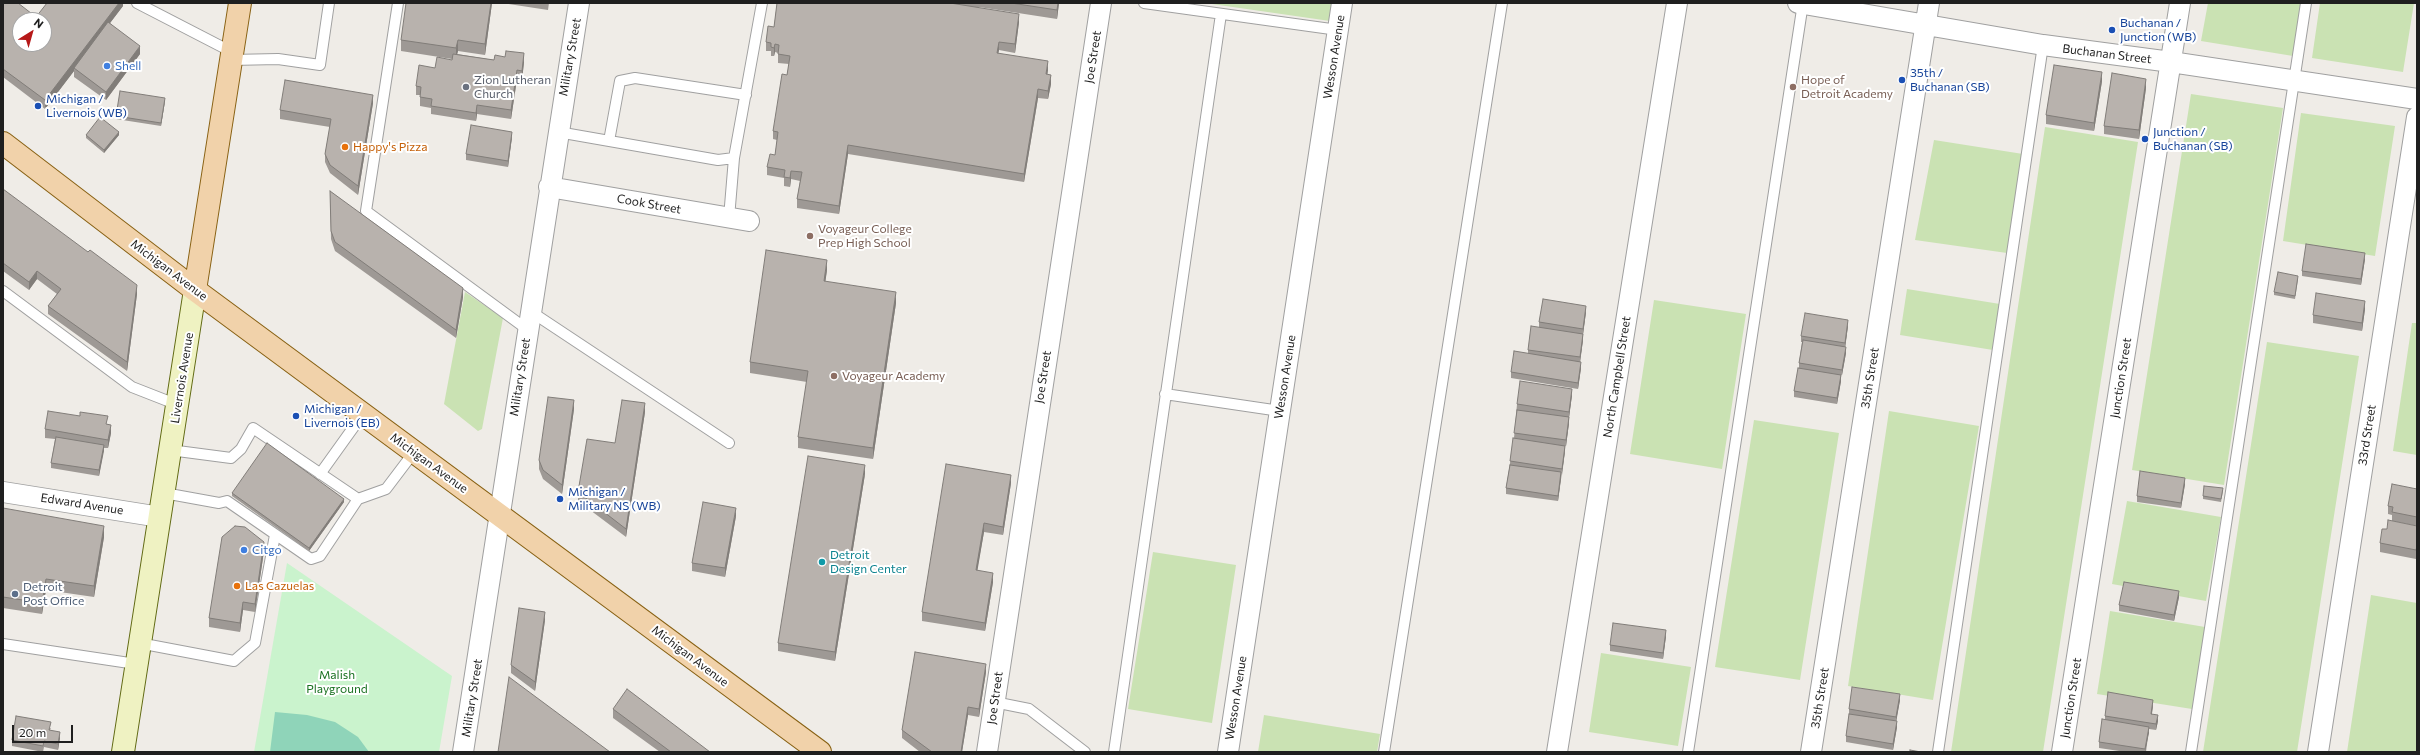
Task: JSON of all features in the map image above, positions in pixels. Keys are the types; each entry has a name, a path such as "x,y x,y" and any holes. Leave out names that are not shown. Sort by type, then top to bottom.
{"main road":[{"name":"Livernois Avenue","path":"123,752 240,3"},
{"name":"Michigan Avenue","path":"3,143 196,290 820,752"}],"street":[{"name":"Military Street","path":"464,752 549,187 579,3"},
{"name":"Joe Street","path":"987,752 1101,3"},
{"name":"Wesson Avenue","path":"1228,752 1342,3"},
{"name":"North Campbell Street","path":"1558,752 1677,3"},
{"name":"Buchanan Street","path":"1802,3 2043,45 2171,62 2417,100"},
{"name":"35th Street","path":"1811,752 1928,3"},
{"name":"Junction Street","path":"2062,752 2180,3"},
{"name":"33rd Street","path":"2318,752 2417,117"},
{"name":"Cook Street","path":"549,187 750,222"},
{"name":"Edward Avenue","path":"3,492 160,517"}],"lane":[{"path":"137,3 232,56 278,59 320,66 329,3"},
{"path":"398,3 366,211 529,320 729,442"},
{"path":"729,218 734,158 762,3"},
{"path":"1144,3 1182,6 1221,14 1338,30"},
{"path":"1384,752 1502,3"},
{"path":"1688,752 1802,3"},
{"path":"2191,752 2306,3"},
{"path":"1114,752 1221,14"},
{"path":"1938,752 2043,45"},
{"path":"609,141 620,81 635,78 746,95"},
{"path":"558,132 718,160 734,158"},
{"path":"3,291 132,387 178,405"},
{"path":"1166,394 1280,411"},
{"path":"320,474 363,414"},
{"path":"170,450 231,458 241,449 253,428 358,499"},
{"path":"164,493 219,503 227,501 311,559 320,556 358,499 386,489 414,452"},
{"path":"139,643 234,661 255,643 275,534"},
{"path":"3,644 136,664"},
{"path":"994,702 1029,710 1085,752"}],"green space":[{"path":"1205,3 1332,3 1330,21"},
{"path":"2208,3 2302,3 2293,56 2201,41"},
{"path":"2320,3 2414,3 2403,72 2312,58"},
{"path":"2191,94 2283,108 2224,485 2132,470"},
{"path":"2301,113 2395,126 2375,256 2283,241"},
{"path":"2045,127 2138,142 2043,752 1951,752"},
{"path":"1934,140 2023,154 2007,253 1915,240"},
{"path":"1907,289 2000,304 1993,350 1900,335"},
{"path":"465,292 503,318 482,429 478,431 444,404"},
{"path":"1654,300 1746,314 1722,469 1630,454"},
{"path":"2412,323 2417,323 2417,455 2393,451"},
{"path":"2267,342 2359,356 2297,752 2203,752"},
{"path":"1889,411 1979,426 1933,700 1848,686"},
{"path":"1754,420 1839,433 1800,680 1715,667"},
{"path":"2127,501 2221,517 2206,601 2112,584"},
{"path":"1153,552 1236,565 1212,723 1128,709"},
{"name":"Malish Playground","path":"287,563 452,676 439,752 254,752"},
{"path":"2371,595 2417,603 2417,752 2347,752"},
{"path":"2110,611 2205,627 2192,709 2097,694"},
{"path":"1601,653 1691,667 1678,746 1589,732"},
{"path":"275,712 307,715 335,722 358,737 369,752 270,752"},
{"path":"1264,715 1380,734 1377,752 1258,752"}],"building":[{"path":"3,3 18,3 30,12 12,12 12,52 52,52 52,12 40,12 47,3 119,3 45,100 3,69"},
{"path":"406,3 491,3 485,44 458,40 456,48 401,40"},
{"path":"777,3 950,3 1019,14 1015,44 999,42 997,53 1048,61 1046,74 1051,75 1048,91 1038,89 1024,174 848,145 839,206 797,199 802,172 791,171 790,178 784,177 785,170 767,167 770,154 775,155 778,132 773,131 782,74 787,75 790,56 778,54 779,45 775,44 774,48 771,47 771,43 766,42 768,26 774,27"},
{"path":"1011,3 1058,3 1057,10"},
{"name":"Shell","path":"108,22 140,46 106,92 74,68"},
{"name":"Zion Lutheran Church","path":"506,51 524,53 522,71 517,70 511,110 477,105 476,113 431,106 432,99 420,97 421,87 416,86 419,65 435,68 437,57 452,60 453,54 494,60 495,55 505,57"},
{"path":"2054,65 2102,72 2094,123 2046,115"},
{"path":"2112,73 2146,79 2139,130 2104,126"},
{"path":"285,80 373,95 358,186 330,165 325,154 331,119 280,110"},
{"path":"120,91 165,98 161,123 116,116"},
{"path":"100,117 119,132 104,150 86,135"},
{"path":"471,125 512,132 508,161 466,154"},
{"path":"3,189 88,252 90,250 137,285 127,362 48,306 61,289 37,271 29,282 3,263"},
{"path":"330,191 463,288 456,330 335,242 331,231"},
{"path":"2306,244 2365,253 2361,279 2302,271"},
{"path":"766,250 827,260 824,281 896,292 873,448 798,437 808,371 750,362"},
{"path":"2278,272 2298,276 2295,296 2274,292"},
{"path":"2316,293 2365,301 2362,323 2313,315"},
{"path":"1543,299 1586,306 1583,329 1539,322"},
{"path":"1805,313 1848,320 1845,343 1801,336"},
{"path":"1531,326 1583,334 1580,357 1528,350"},
{"path":"1803,340 1846,347 1842,370 1799,363"},
{"path":"1514,351 1581,362 1578,383 1511,372"},
{"path":"1798,368 1841,375 1837,398 1794,391"},
{"path":"1520,381 1572,389 1569,412 1517,404"},
{"path":"548,397 574,400 562,485 543,470 539,460"},
{"path":"622,400 645,403 626,529 578,492 587,439 615,443"},
{"path":"1517,410 1569,417 1566,440 1514,433"},
{"path":"48,411 80,416 80,412 108,416 106,424 111,425 108,440 45,429"},
{"path":"56,437 104,445 99,470 51,463"},
{"path":"1513,438 1565,446 1562,469 1510,461"},
{"path":"267,443 344,499 309,548 232,493"},
{"name":"Detroit Design Center","path":"808,456 865,465 835,652 778,643"},
{"path":"946,464 1011,475 1003,527 984,523 976,570 993,573 985,623 922,612"},
{"path":"1510,465 1561,472 1558,496 1506,488"},
{"path":"2140,471 2185,478 2181,503 2137,496"},
{"path":"2392,484 2417,489 2417,517 2392,512 2393,507 2388,506"},
{"path":"2204,486 2223,488 2221,499 2203,496"},
{"path":"703,502 736,508 725,568 692,563"},
{"path":"3,508 104,526 94,586 46,579 42,603 3,597"},
{"path":"2388,520 2417,526 2416,550 2380,543 2382,529 2387,529"},
{"name":"Las Cazuelas","path":"235,526 245,527 264,542 255,604 243,602 240,623 209,618 222,537"},
{"path":"2124,582 2179,591 2174,615 2119,605"},
{"path":"519,608 545,612 535,682 511,665"},
{"path":"1613,623 1666,630 1663,653 1610,645"},
{"path":"915,652 986,664 979,709 968,707 961,752 932,752 902,730"},
{"path":"509,677 610,752 498,752"},
{"path":"1852,687 1900,694 1896,717 1849,709"},
{"path":"627,689 710,752 671,752 613,709"},
{"path":"2108,692 2153,700 2151,714 2158,715 2156,724 2105,716"},
{"path":"1849,714 1897,721 1893,744 1846,736"},
{"path":"16,716 51,722 49,730 60,732 58,744 44,741 43,746 12,740"},
{"path":"2102,719 2149,727 2145,749 2099,742"},
{"path":"1910,750 1921,752 1910,752"}],"place":[{"name":"Buchanan / Junction (WB)","path":"2112,30"},
{"name":"Shell","path":"107,66"},
{"name":"35th / Buchanan (SB)","path":"1902,80"},
{"name":"Zion Lutheran Church","path":"466,87"},
{"name":"Hope of Detroit Academy","path":"1793,87"},
{"name":"Michigan / Livernois (WB)","path":"38,106"},
{"name":"Junction / Buchanan (SB)","path":"2145,139"},
{"name":"Happy's Pizza","path":"345,147"},
{"name":"Voyageur College Prep High School","path":"810,236"},
{"name":"Voyageur Academy","path":"834,376"},
{"name":"Michigan / Livernois (EB)","path":"296,416"},
{"name":"Michigan / Military NS (WB)","path":"560,499"},
{"name":"Citgo","path":"244,550"},
{"name":"Detroit Design Center","path":"822,562"},
{"name":"Las Cazuelas","path":"237,586"},
{"name":"Detroit Post Office","path":"15,594"}]}
